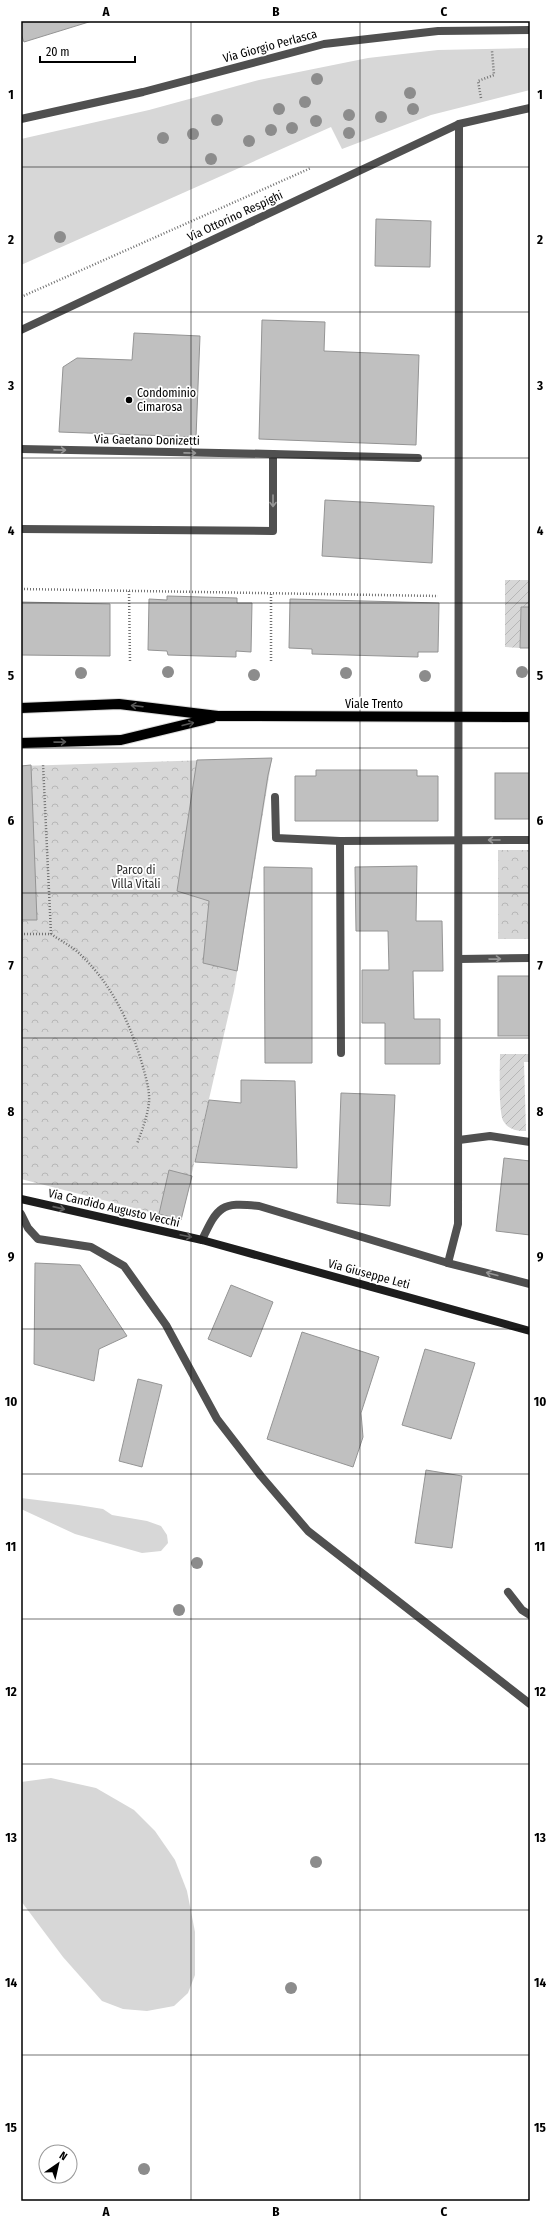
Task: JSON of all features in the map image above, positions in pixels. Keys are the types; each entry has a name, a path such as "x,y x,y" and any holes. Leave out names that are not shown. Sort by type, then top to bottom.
{"main road":[{"name":"Viale Trento","path":"21,708 119,704 218,716 530,718"},
{"name":"Viale Trento","path":"21,743 121,740 218,716"},
{"name":"Via Candido Augusto Vecchi","path":"21,1199 202,1240"},
{"name":"Via Giuseppe Leti","path":"202,1240 530,1331"}],"street":[{"name":"Via Giorgio Perlasca","path":"21,119 143,92 324,44 438,31 530,30"},
{"name":"Via Ottorino Respighi","path":"21,330 459,124 530,108"},
{"path":"448,1263 458,1224 459,124"},
{"name":"Via Gaetano Donizetti","path":"21,449 418,458"},
{"path":"21,528 273,531 273,454"},
{"path":"276,797 276,838 340,841 530,840"},
{"path":"340,841 341,1053"},
{"path":"459,959 530,958"},
{"path":"458,1140 490,1136 530,1142"},
{"path":"202,1240 212,1217 222,1208 238,1204 259,1206 448,1263 530,1284"},
{"path":"21,1214 28,1228 38,1239 91,1247 124,1266 166,1325 217,1419 261,1476 308,1531 530,1704"},
{"path":"508,1592 522,1610 530,1616"}],"path":[{"path":"485,118 478,81 494,76 489,30"},
{"path":"21,589 458,596"},
{"path":"129,591 130,662"},
{"path":"271,593 271,661"},
{"path":"43,763 51,934"},
{"path":"21,934 51,934 80,954 97,972 115,997 132,1032 146,1079 149,1101 145,1124 137,1144"}],"green space":[{"path":"530,48 530,90 431,115 342,149 331,127 21,265 21,139 149,110 259,80 368,58 438,50"},
{"path":"505,580 530,580 530,607 521,607 520,648 505,647"},
{"name":"Parco di Villa Vitali","path":"272,758 234,991 181,1220 21,1179 21,766"},
{"path":"498,850 530,850 530,939 498,939"},
{"path":"500,1054 530,1054 530,1062 524,1062 526,1131 511,1128 506,1125 502,1118 500,1101"},
{"path":"21,1498 103,1509 112,1515 147,1521 161,1526 167,1535 168,1543 161,1551 142,1553 75,1534 21,1509"},
{"path":"51,1778 96,1788 134,1810 155,1831 175,1860 187,1891 195,1932 195,1975 188,1993 174,2006 147,2011 123,2009 102,2001 63,1957 21,1901 21,1782"}],"building":[{"path":"21,21 92,21 24,42 21,34"},
{"path":"376,219 431,221 430,267 375,266"},
{"path":"262,320 325,322 324,351 419,355 416,445 259,439"},
{"name":"Condominio Cimarosa","path":"134,333 200,336 196,437 59,432 63,367 77,358 132,360"},
{"path":"325,500 434,506 432,563 322,556"},
{"path":"167,596 237,598 237,603 252,603 251,652 236,651 236,657 168,655 167,651 148,650 149,599 167,600"},
{"path":"290,599 439,603 438,652 418,652 418,657 312,654 312,649 289,648"},
{"path":"21,602 110,604 110,656 21,655"},
{"path":"521,607 530,607 530,648 520,648"},
{"path":"272,758 237,971 203,963 209,901 177,891 197,760"},
{"path":"31,765 37,920 21,920 21,766"},
{"path":"316,770 417,770 417,776 438,776 438,821 295,821 295,776 316,776"},
{"path":"495,773 530,773 530,819 495,819"},
{"path":"417,866 416,921 442,921 443,971 413,971 414,1019 440,1019 440,1064 385,1064 385,1023 362,1023 362,970 389,970 388,931 356,931 355,867"},
{"path":"264,867 312,868 312,1063 265,1063"},
{"path":"498,976 530,976 530,1036 498,1036"},
{"path":"241,1080 295,1081 297,1168 195,1162 209,1100 241,1103"},
{"path":"341,1093 395,1095 390,1206 337,1203"},
{"path":"504,1158 530,1161 530,1235 496,1231"},
{"path":"169,1170 192,1176 181,1220 159,1214"},
{"path":"35,1263 80,1265 127,1336 99,1349 94,1381 34,1364"},
{"path":"231,1285 273,1302 251,1357 208,1339"},
{"path":"302,1332 379,1357 361,1413 363,1437 353,1467 267,1439"},
{"path":"425,1349 475,1363 451,1439 402,1425"},
{"path":"138,1379 162,1385 142,1467 119,1461"},
{"path":"426,1470 462,1476 452,1548 415,1543"}],"place":[{"name":"Condominio Cimarosa","path":"129,400"}]}
